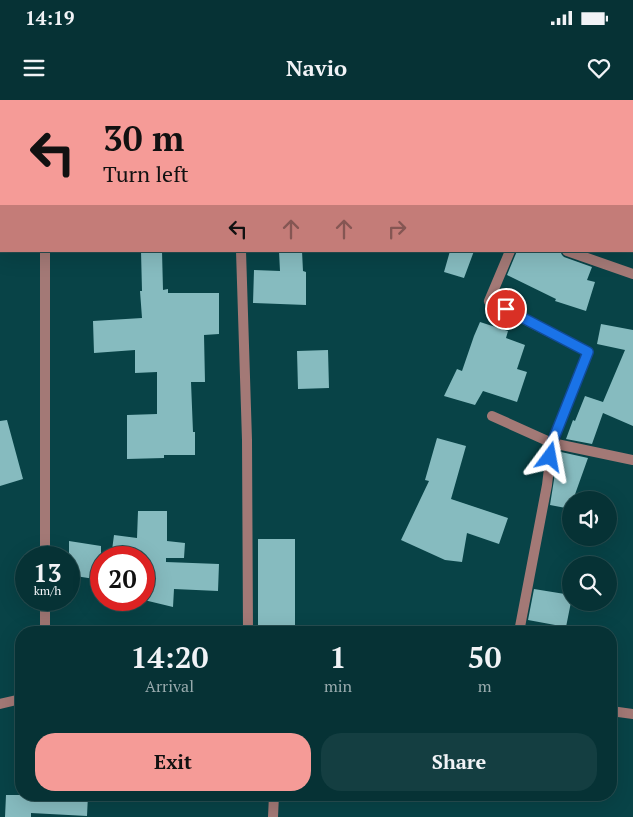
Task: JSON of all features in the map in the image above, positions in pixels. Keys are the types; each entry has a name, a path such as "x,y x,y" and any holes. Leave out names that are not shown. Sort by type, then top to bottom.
{"street":[{"path":"45,252 45,546"},
{"path":"241,252 247,440 248,626"},
{"path":"510,252 490,301 588,352 552,443 547,485 520,626"},
{"path":"570,252 633,274"},
{"path":"492,416 552,443 633,460"},
{"path":"45,611 45,626"},
{"path":"0,704 15,700"},
{"path":"617,712 633,714"},
{"path":"273,817 274,801"}],"building":[{"path":"141,252 162,252 163,290 168,289 168,293 219,293 219,334 204,335 205,382 191,382 195,455 164,455 164,458 127,459 127,415 157,414 157,372 135,373 135,350 94,353 93,321 142,318 140,291 142,291"},
{"path":"279,252 302,252 303,271 306,272 306,305 253,303 254,270 280,271"},
{"path":"450,252 474,252 464,278 444,272"},
{"path":"517,252 560,252 564,257 592,267 587,280 595,282 586,311 555,301 556,299 507,275"},
{"path":"480,322 508,331 506,338 525,345 517,369 527,372 517,402 483,391 475,405 444,396 457,369 462,371"},
{"path":"601,324 633,330 633,426 603,413 592,444 566,439 585,396 603,402 625,350 597,344"},
{"path":"328,350 329,388 298,389 297,351"},
{"path":"7,420 23,479 0,486 0,421"},
{"path":"437,438 466,446 451,499 508,518 499,544 467,533 462,562 445,560 401,540 429,481 425,480"},
{"path":"561,452 588,458 576,491 562,491 562,507 550,505 556,467"},
{"path":"138,511 167,511 167,541 185,543 184,558 166,558 166,562 219,564 218,591 174,589 173,607 155,603 155,546 113,546 114,535 137,538"},
{"path":"258,539 295,539 295,626 258,626"},
{"path":"69,541 101,546 90,546 90,578 80,577 80,546 69,546"},
{"path":"534,589 562,594 562,611 569,611 566,626 528,620"},
{"path":"6,795 15,795 15,801 88,801 87,816 31,813 31,817 5,817"}],"route":[{"path":"506,309 588,352 552,443 550,457"}]}
